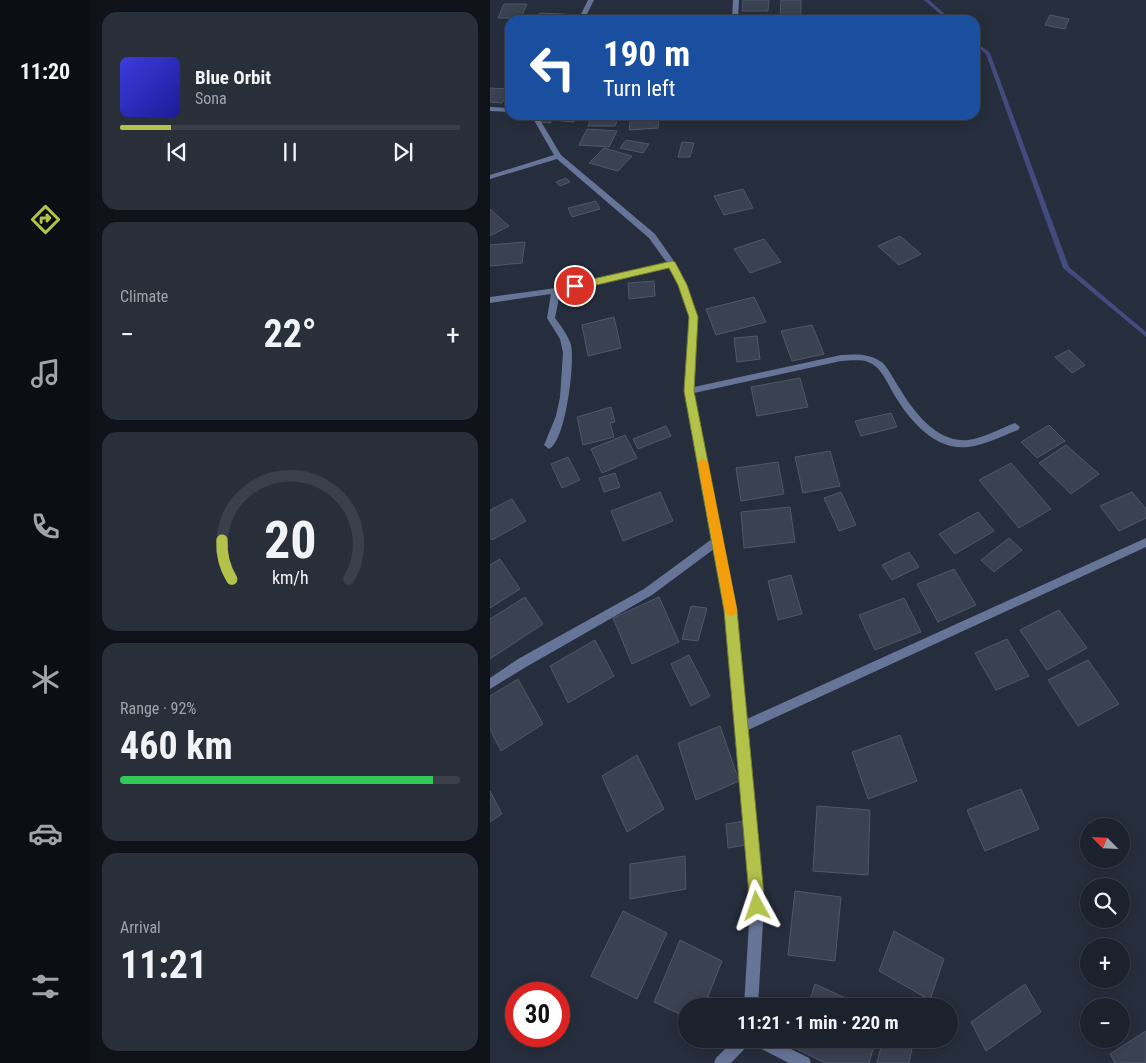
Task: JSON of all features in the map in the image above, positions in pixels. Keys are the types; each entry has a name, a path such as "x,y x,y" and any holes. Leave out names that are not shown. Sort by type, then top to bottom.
{"street":[{"path":"584,15 591,0"},
{"path":"735,15 736,0"},
{"path":"490,109 505,110"},
{"path":"537,120 558,156 652,236 672,264 683,285 693,317 689,391 730,610 742,727 757,906 751,998"},
{"path":"490,177 558,156"},
{"path":"490,300 556,291 672,264"},
{"path":"549,446 562,416 568,372 567,345 551,318 556,291"},
{"path":"689,391 841,358 870,359 881,366 904,404 929,431 944,440 960,444 975,442 1015,427"},
{"path":"490,684 522,663 648,592 718,540"},
{"path":"742,727 1146,542"},
{"path":"721,1063 736,1048"},
{"path":"775,1048 804,1063"}],"building":[{"path":"743,0 769,0 768,11 742,11"},
{"path":"781,0 801,0 801,15 780,15"},
{"path":"504,4 527,4 522,15 505,15 505,18 498,18"},
{"path":"540,13 565,14 565,15 539,15"},
{"path":"1050,15 1069,19 1065,29 1045,25"},
{"path":"490,88 505,89 505,98 502,103 490,102"},
{"path":"541,120 552,120 550,123 540,122"},
{"path":"552,120 575,120 574,122"},
{"path":"590,120 618,120 615,126 588,126"},
{"path":"630,120 659,120 658,128 629,130"},
{"path":"587,129 617,131 609,147 579,145"},
{"path":"626,140 649,144 643,153 620,148"},
{"path":"682,142 694,143 690,157 678,157"},
{"path":"604,148 632,156 618,171 589,163"},
{"path":"566,178 570,182 560,186 556,182"},
{"path":"743,189 753,208 724,215 714,196"},
{"path":"596,201 600,209 572,217 568,208"},
{"path":"490,209 509,226 490,236"},
{"path":"900,236 921,254 899,265 878,246"},
{"path":"764,239 781,262 750,273 734,249"},
{"path":"525,242 522,263 490,266 490,245"},
{"path":"654,281 655,296 629,299 628,283"},
{"path":"754,297 766,322 716,335 706,309"},
{"path":"614,317 621,348 588,356 582,325"},
{"path":"812,325 824,354 792,361 781,331"},
{"path":"757,336 760,359 737,362 734,338"},
{"path":"1069,350 1085,365 1072,373 1055,357"},
{"path":"800,378 808,407 757,416 751,387"},
{"path":"611,407 615,422 610,423 614,437 583,445 577,417"},
{"path":"891,413 897,427 861,436 855,421"},
{"path":"1049,425 1065,441 1037,458 1021,442"},
{"path":"666,426 671,436 638,449 633,439"},
{"path":"625,435 637,458 602,473 591,449"},
{"path":"1066,445 1099,474 1071,494 1039,463"},
{"path":"830,451 840,486 803,493 795,457"},
{"path":"568,457 580,480 562,488 551,464"},
{"path":"778,462 784,494 741,501 736,468"},
{"path":"1011,463 1051,509 1019,528 979,480"},
{"path":"615,473 620,487 604,492 599,478"},
{"path":"660,492 673,521 623,541 611,511"},
{"path":"841,492 856,525 839,531 824,498"},
{"path":"1132,492 1146,509 1146,518 1119,531 1100,506"},
{"path":"512,499 526,521 492,540 490,538 490,510"},
{"path":"790,507 795,542 744,548 741,512"},
{"path":"978,512 994,531 955,554 939,534"},
{"path":"1009,538 1022,550 994,572 981,560"},
{"path":"909,552 919,567 892,580 882,565"},
{"path":"500,559 520,589 490,608 490,565"},
{"path":"954,569 976,605 938,622 917,584"},
{"path":"791,575 802,614 778,620 768,581"},
{"path":"525,597 543,624 490,659 490,619"},
{"path":"659,597 679,642 632,664 613,618"},
{"path":"904,598 921,632 875,650 859,615"},
{"path":"691,606 707,608 698,641 682,639"},
{"path":"1059,610 1087,648 1047,670 1020,630"},
{"path":"1007,639 1029,676 996,690 975,653"},
{"path":"595,640 614,676 568,703 550,666"},
{"path":"689,655 710,696 691,706 671,664"},
{"path":"1088,660 1119,704 1078,726 1048,680"},
{"path":"518,679 543,724 501,751 490,729 490,696"},
{"path":"720,726 739,781 696,800 678,743"},
{"path":"900,735 917,781 868,799 852,752"},
{"path":"637,755 664,809 627,832 602,776"},
{"path":"1021,789 1039,829 985,851 967,810"},
{"path":"490,791 502,814 490,822"},
{"path":"817,806 870,810 868,875 813,871"},
{"path":"744,821 746,845 728,848 726,824"},
{"path":"685,856 686,889 630,899 630,864"},
{"path":"795,891 841,897 835,961 788,955"},
{"path":"623,911 667,933 637,999 591,976"},
{"path":"894,931 944,959 931,998 926,998 879,971"},
{"path":"680,940 722,961 707,998 678,998 678,1013 654,1002"},
{"path":"815,984 846,998 811,998"},
{"path":"1025,984 1041,1012 986,1051 971,1022"},
{"path":"1146,1031 1146,1063 1115,1063 1110,1054 1119,1048 1130,1048 1130,1041"},
{"path":"795,1048 873,1048 869,1063 825,1063"},
{"path":"881,1048 912,1048 909,1063 877,1063"}],"waterway":[{"path":"926,0 944,15"},
{"path":"980,46 988,53 1066,268 1146,335"}],"slow traffic":[{"path":"703,463 731,610"}],"route":[{"path":"575,286 672,264 683,285 693,317 689,391 730,610 757,906"}]}
